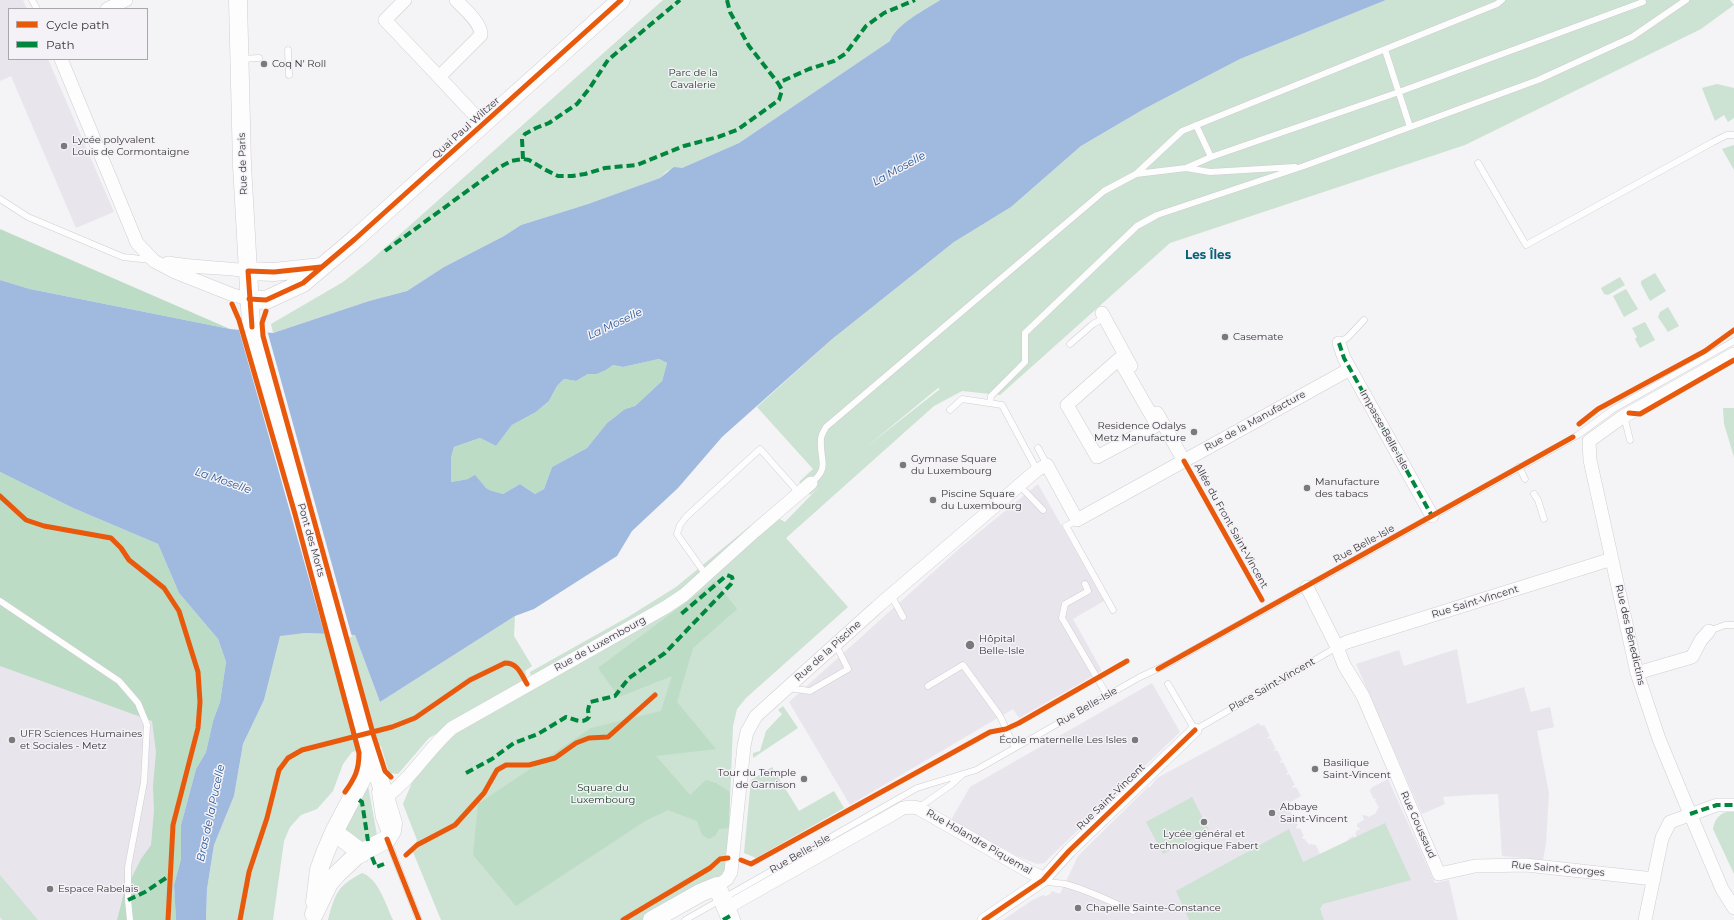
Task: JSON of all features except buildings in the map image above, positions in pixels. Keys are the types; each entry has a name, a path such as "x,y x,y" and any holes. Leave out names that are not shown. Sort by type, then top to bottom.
{"main road":[{"name":"Rue de Paris","path":"238,0 249,299 252,327"},
{"name":"Quai Paul Wiltzer","path":"249,299 266,300 303,283 350,243 621,0"},
{"path":"248,270 267,273 321,267"},
{"name":"Pont des Morts","path":"252,327 371,752 393,822 392,831 387,839"},
{"path":"313,917 319,870 334,832 365,773 371,752"},
{"path":"334,832 362,853"},
{"path":"313,917 329,884 338,873 356,856 387,839"},
{"name":"Rue Belle-Isle","path":"652,920 700,893 725,908"}],"street":[{"path":"109,8 126,0"},
{"path":"405,0 385,20 483,124"},
{"path":"439,77 481,36 481,30 478,25 456,0"},
{"name":"Quai Paul Wiltzer","path":"61,60 137,243 154,261 175,272 233,295 249,299"},
{"path":"154,261 186,266 248,270"},
{"name":"Allée du Front Saint-Vincent","path":"1103,316 1184,461"},
{"name":"Impasse Belle-Isle","path":"1339,343 1344,358 1432,516"},
{"path":"1624,416 1734,354"},
{"path":"1119,359 1157,425 1096,457 1067,405 1119,359"},
{"name":"Rue de la Manufacture","path":"1077,520 1350,369"},
{"name":"Rue des Bénedictins","path":"1624,416 1589,441 1590,460 1637,673 1659,739 1722,889 1734,908"},
{"path":"1042,468 1077,520"},
{"name":"Rue de la Piscine","path":"725,908 727,879 731,872 744,746 747,732 756,716 891,595 1019,485 1042,468"},
{"name":"Rue de Luxembourg","path":"386,797 403,783 437,741 452,728 666,607 684,595 811,483"},
{"name":"Rue Saint-Vincent","path":"1338,647 1347,642 1612,559"},
{"path":"1306,587 1338,647"},
{"path":"1637,673 1692,657 1701,640 1709,631"},
{"name":"Rue Goussaud","path":"1338,647 1344,665 1363,696 1439,874"},
{"name":"Rue Saint-Vincent","path":"984,920 1043,880 1068,851 1196,730"},
{"path":"1645,920 1662,838 1670,822 1717,804 1734,805"},
{"name":"Rue Belle-Isle","path":"725,908 891,814 903,808 915,807"},
{"name":"Rue Holandre Piquemal","path":"915,807 1041,876 1043,880"},
{"name":"Rue Saint-Georges","path":"1439,874 1475,866 1526,865 1654,879"}],"lane":[{"path":"811,483 819,477 823,468 821,437 826,427 1104,191 1136,174 1182,131 1385,50 1497,4 1502,0"},
{"path":"1186,168 1211,157 1399,92 1643,2 1642,0"},
{"path":"990,403 991,396 1025,362 1024,333 1137,226 1157,215 1304,166 1538,80 1632,37 1686,0"},
{"path":"288,50 289,75"},
{"path":"1385,50 1410,127"},
{"path":"281,57 288,57"},
{"path":"239,59 259,58"},
{"path":"1196,125 1211,157"},
{"path":"1478,163 1526,245 1713,142 1727,136 1734,136"},
{"path":"1136,174 1186,168 1210,172 1304,166"},
{"path":"0,199 28,217 123,256 154,261"},
{"path":"1070,344 1103,316"},
{"path":"1339,343 1348,337 1364,320"},
{"name":"Rue Belle-Isle","path":"686,920 725,908 917,788 976,770 1107,695 1166,665 1578,435 1612,410 1734,341"},
{"path":"950,410 962,399 1002,405 1042,468"},
{"path":"1624,416 1630,440"},
{"path":"1038,448 1042,468"},
{"path":"706,575 677,534 680,525 686,517 760,449 799,493"},
{"path":"1519,467 1525,479"},
{"path":"1019,485 1043,510"},
{"path":"1534,494 1538,500 1544,519"},
{"path":"1077,520 1066,526 1113,610"},
{"path":"1084,584 1088,590 1065,604 1062,618 1107,695"},
{"path":"891,595 903,617"},
{"path":"0,601 119,681 138,703 147,725 144,782 128,866 128,900 130,920"},
{"path":"1709,631 1725,625 1734,625"},
{"path":"787,688 810,691 848,669 836,644"},
{"name":"Place Saint-Vincent","path":"1196,730 1338,647"},
{"path":"928,686 963,666 1000,716 1015,748"},
{"path":"1168,684 1196,730"},
{"path":"371,752 379,818 419,920"},
{"path":"915,807 951,785 964,773"},
{"path":"1043,880 1050,883 1063,883 1084,890 1133,911"}],"shaded area":[{"name":"Lycée polyvalent Louis de Cormontaigne","path":"0,0 23,0 27,8 8,8 8,60 48,60 114,212 76,228 11,76 0,81"},
{"name":"Hôpital Belle-Isle","path":"1038,484 1104,601 1073,619 1102,671 1019,718 1013,709 850,805 789,702 960,548"},
{"path":"0,610 180,723 150,920 0,920"},
{"path":"1457,649 1467,704 1524,687 1531,712 1550,707 1554,727 1537,731 1549,793 1546,843 1543,860 1502,856 1498,794 1443,797 1445,804 1422,814 1356,664 1399,650 1404,666"},
{"path":"1152,683 1180,732 1044,863 1037,864 1019,857 951,820 970,787"},
{"name":"Lycée général et technologique Fabert","path":"1259,723 1261,726 1264,725 1270,736 1267,738 1270,738 1276,749 1273,750 1277,750 1282,760 1280,763 1283,762 1288,772 1286,774 1289,774 1295,785 1292,786 1293,788 1296,787 1301,796 1289,803 1287,800 1285,801 1286,804 1283,806 1285,808 1288,807 1298,825 1296,827 1297,829 1300,828 1304,836 1302,837 1303,839 1305,839 1309,845 1316,845 1320,854 1348,841 1348,839 1353,836 1355,838 1357,837 1355,834 1360,828 1357,827 1357,824 1364,820 1362,815 1368,817 1375,814 1379,807 1375,801 1376,799 1374,799 1369,790 1388,779 1435,883 1449,880 1458,920 1003,920 1031,901 1043,895 1046,896 1052,891 1060,894 1078,856 1148,787 1150,787 1157,778"}],"green space":[{"name":"Parc de la Cavalerie","path":"663,0 940,0 905,23 893,35 890,41 739,143 682,168 667,171 660,178 588,204 521,225 504,236 444,267 407,291 369,301 273,333 271,324 343,282 370,261"},
{"name":"Square du Luxembourg","path":"1386,0 1730,0 1734,5 1701,29 1465,145 1170,243 1000,395 962,391 934,406 786,538 848,607 746,698 737,709 733,726 726,872 645,920 441,920 413,852 417,840 403,804 413,780 437,741 532,682 530,672 628,617 676,587 767,512 785,522 819,487 810,495 799,482 813,469 757,407 831,340 954,242 1011,207 1081,146 1144,109 1240,59","holes":["938,388 940,389 865,448"]},
{"path":"1717,84 1734,88 1734,118 1728,122 1724,115 1715,121 1702,88"},
{"path":"1734,145 1734,170 1722,149"},
{"path":"0,229 230,329 30,289 0,280"},
{"path":"1655,273 1666,291 1650,301 1641,284 1641,281"},
{"path":"1620,277 1625,285 1608,295 1604,294 1601,288"},
{"path":"1626,289 1638,309 1624,317 1613,296"},
{"path":"1668,307 1679,326 1668,332 1658,317 1660,312"},
{"path":"1645,322 1655,340 1640,348 1635,339 1637,337 1632,328"},
{"path":"659,359 667,363 662,381 635,406 625,409 607,423 587,448 552,467 544,489 535,494 520,484 503,494 495,493 489,490 484,487 480,481 468,479 451,482 451,458 454,447 480,438 496,446 512,425 536,412 549,401 557,386 564,379 576,381 588,374 597,374 613,365 623,367"},
{"path":"1723,408 1734,408 1734,457 1724,424"},
{"path":"0,472 73,508 158,544 179,593 218,639 226,662 220,702 213,721 206,752 196,769 181,825 181,859 174,885 176,920 117,920 124,893 141,859 151,845 156,752 152,721 0,666"},
{"name":"Square du Luxembourg","path":"715,581 737,609 693,648 677,702 716,749 656,756 690,795 706,780 716,783 730,792 729,828 719,829 715,836 709,839 702,835 697,821 668,810 645,821 516,906 473,855 478,804 591,728 661,711 672,676 619,697 598,668"},
{"path":"515,616 514,636 532,666 525,671 527,680 429,738 398,774 389,773 381,746 352,752 343,764 333,791 317,809 301,815 290,827 284,841 273,920 206,920 207,889 214,845 234,796 243,744 264,700 280,635 305,633 355,635 380,702"},
{"path":"783,706 798,728 753,758 753,753 760,751 766,731 782,714 778,710"},
{"path":"772,767 799,811 834,791 844,808 756,858 744,853 751,780"},
{"path":"368,786 377,835 363,844 346,831 347,823"},
{"path":"1192,797 1209,830 1163,854 1146,822"},
{"path":"1734,811 1734,874 1713,829 1718,817 1723,813"},
{"path":"1385,823 1411,880 1323,904 1320,909 1324,920 1189,920 1176,891 1289,829 1303,862"},
{"path":"362,873 373,880 377,886 393,920 328,920 338,892 347,882"},
{"path":"0,875 38,920 3,920 0,917"}],"water":[{"path":"940,0 1386,0 1240,59 1144,109 1081,146 1011,207 954,242 831,340 722,437 678,488 632,531 617,556 534,609 515,616 380,702 355,635 305,633 280,636 264,700 243,744 234,796 214,845 207,889 206,920 176,920 174,885 181,859 181,825 196,769 206,752 213,721 220,702 226,662 218,639 179,593 158,544 73,508 0,472 0,280 30,289 230,329 273,333 369,301 407,291 444,267 504,236 521,225 588,204 660,178 674,167 682,168 739,143 890,41 898,29 905,23","holes":["659,359 667,363 662,381 635,406 625,409 607,423 587,448 552,467 544,489 535,494 520,484 503,494 492,491 486,488 475,475 468,479 451,482 451,458 454,447 480,438 496,446 512,425 536,412 549,401 557,386 564,379 576,381 588,374 597,374 613,365 623,367"]}],"pier":[{"path":"239,330 267,330 352,637 325,636"}],"marked path":[{"path":"523,159 522,139 525,134 549,123 577,104 608,60 680,0"},
{"path":"727,0 730,12 749,46 778,83"},
{"path":"385,251 500,167 511,161 523,159 529,160 558,176 572,176 605,168 637,165 684,146 718,137 737,130 779,100 782,90 778,83 809,69 834,61 845,54 866,26 884,13 915,0"},
{"path":"1339,343 1344,358 1432,516"},
{"path":"466,773 492,759 514,743 538,734 566,717 578,721 584,721 587,719 589,717 588,710 590,702 615,696 629,678 665,653 731,584 733,581 732,577 727,575 680,615"},
{"path":"359,800 362,802 368,841"},
{"path":"1690,814 1717,805 1734,805"},
{"path":"372,857 376,867 384,864"},
{"path":"128,900 145,892 166,878 169,878"},
{"path":"723,920 730,916"}],"cycle path":[{"path":"249,299 266,300 303,283 355,239 621,0"},
{"path":"252,327 248,271 274,272 321,267"},
{"path":"232,304 239,320 295,514 359,753 356,774 345,792"},
{"path":"266,311 262,323 263,336 374,737 385,771 391,777"},
{"path":"1579,424 1598,409 1705,351 1734,330"},
{"path":"1629,413 1640,414 1734,360"},
{"path":"1158,669 1573,437"},
{"path":"1184,461 1262,600"},
{"path":"0,496 26,520 44,526 111,538 121,548 129,560 164,588 179,611 198,672 200,702 198,728 173,825 168,920"},
{"path":"741,860 751,864 990,732 1006,729 1019,723 1127,661"},
{"path":"240,920 249,872 267,818 279,770 288,758 302,750 392,727 415,718 470,680 505,663 509,663 516,667 527,684"},
{"path":"406,855 417,845 455,825 484,793 497,770 506,765 529,765 555,758 576,743 589,738 608,737 655,695"},
{"path":"984,920 1043,880 1069,851 1195,730"},
{"path":"387,839 419,920"},
{"path":"623,920 710,868 720,859 728,858"}],"place":[{"name":"Coq N' Roll","path":"264,64"},
{"name":"Lycée polyvalent Louis de Cormontaigne","path":"64,146"},
{"name":"Casemate","path":"1225,337"},
{"name":"Residence Odalys Metz Manufacture","path":"1194,432"},
{"name":"Gymnase Square du Luxembourg","path":"903,465"},
{"name":"Manufacture des tabacs","path":"1307,488"},
{"name":"Piscine Square du Luxembourg","path":"933,500"},
{"name":"Hôpital Belle-Isle","path":"970,645"},
{"name":"UFR Sciences Humaines et Sociales - Metz","path":"12,740"},
{"name":"École maternelle Les Isles","path":"1135,740"},
{"name":"Basilique Saint-Vincent","path":"1315,769"},
{"name":"Tour du Temple de Garnison","path":"804,779"},
{"name":"Abbaye Saint-Vincent","path":"1272,813"},
{"name":"Lycée général et technologique Fabert","path":"1204,822"},
{"name":"Espace Rabelais","path":"50,889"},
{"name":"Chapelle Sainte-Constance","path":"1078,908"}],"district":[{"name":"Les Îles","path":"1208,255"}],"water label":[{"name":"La Moselle","path":"899,169"},
{"name":"La Moselle","path":"615,324"},
{"name":"La Moselle","path":"223,481"},
{"name":"Bras de la Pucelle","path":"211,813"}]}
